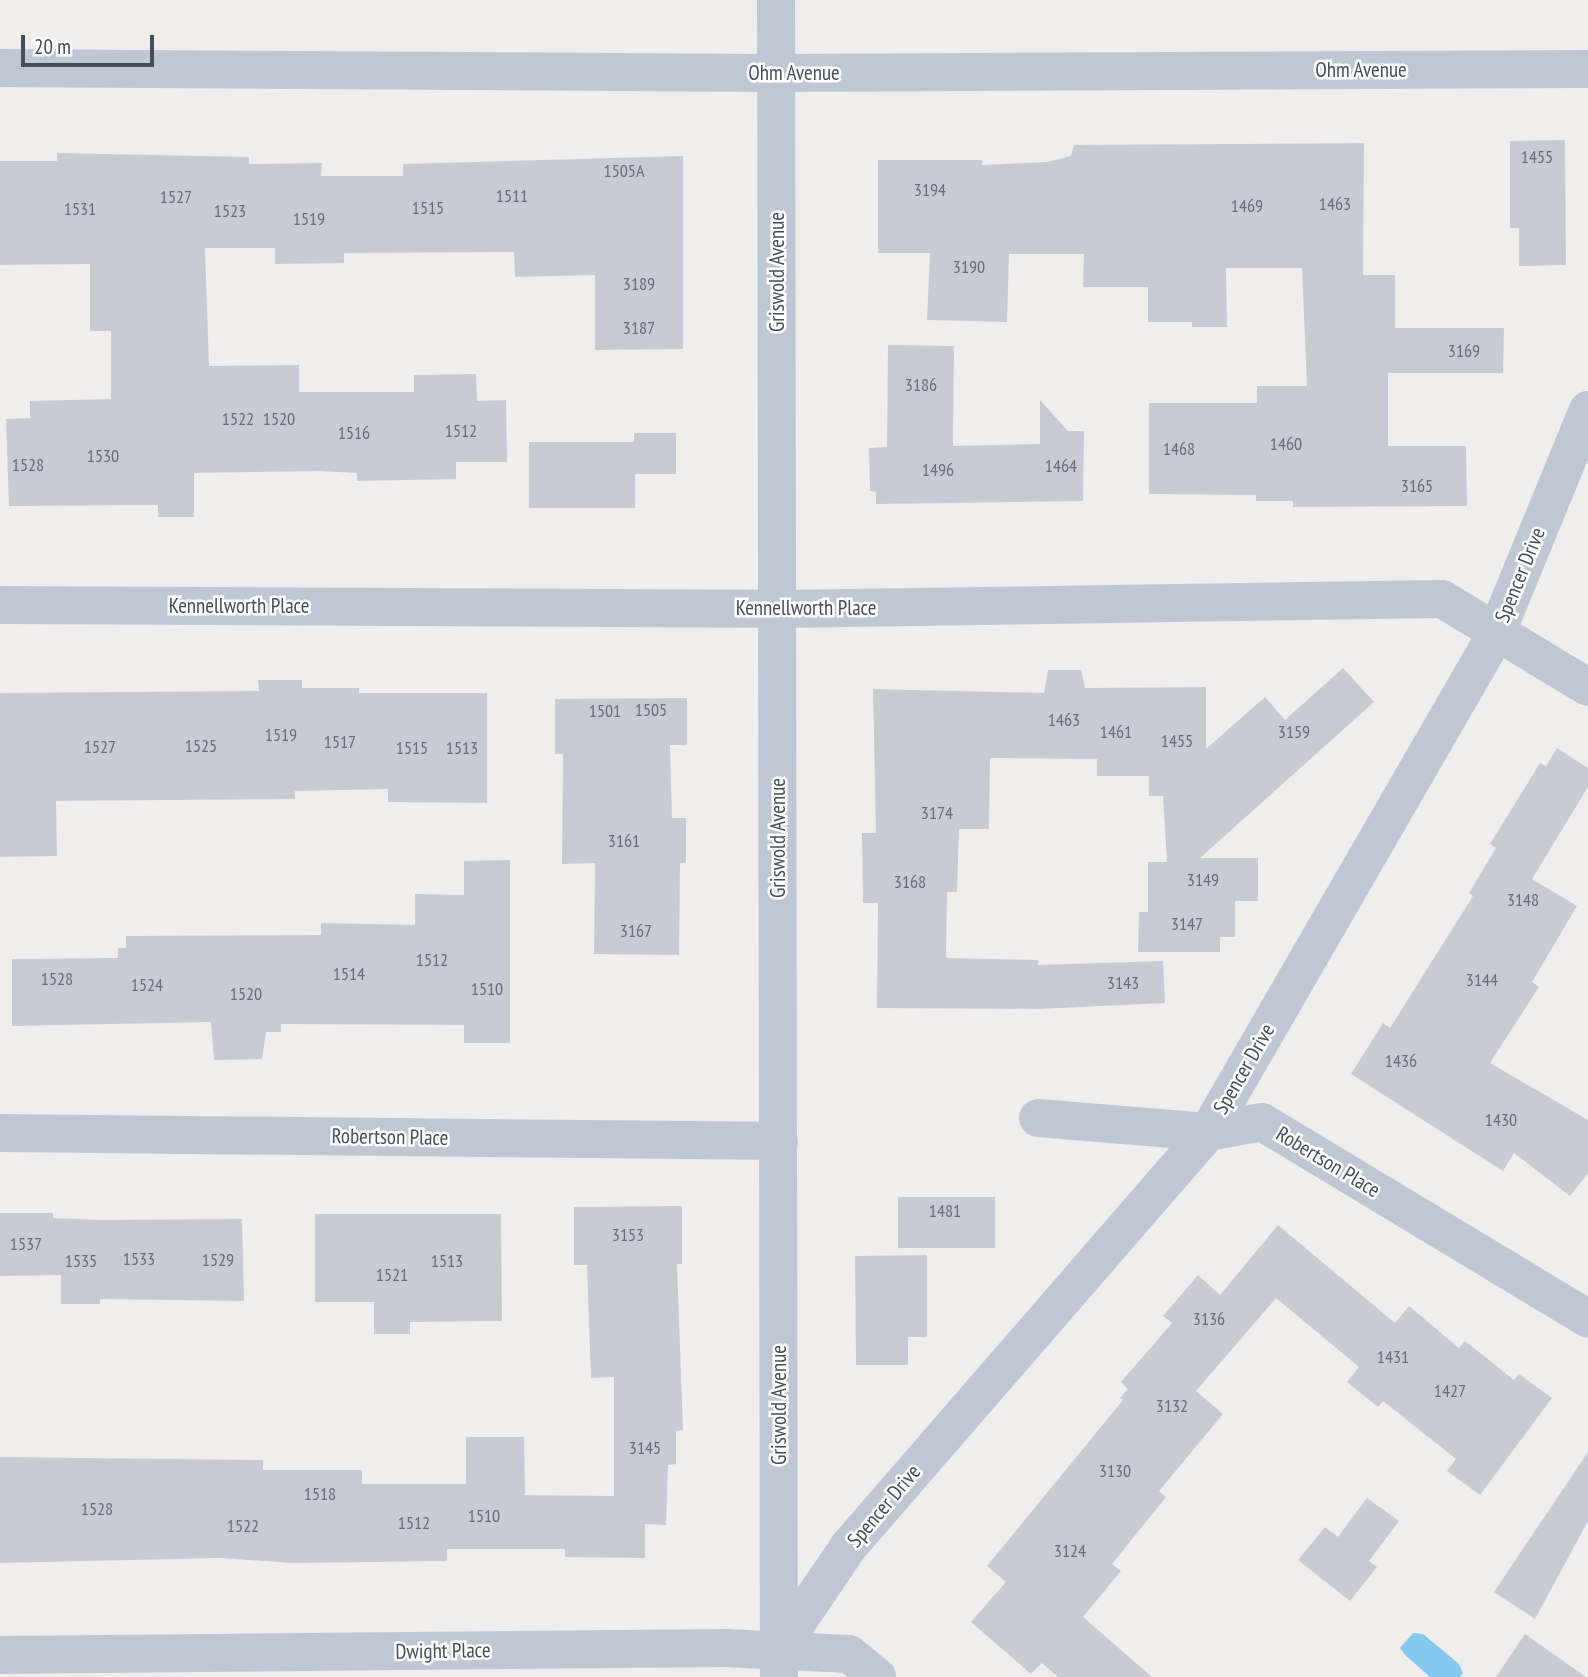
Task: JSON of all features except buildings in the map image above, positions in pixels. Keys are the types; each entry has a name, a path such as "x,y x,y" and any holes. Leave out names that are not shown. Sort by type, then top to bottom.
{"street":[{"name":"Griswold Avenue","path":"776,0 779,1663"},
{"name":"Ohm Avenue","path":"0,68 776,73 1588,69"},
{"name":"Spencer Drive","path":"779,1663 849,1546 1208,1132 1496,634 1588,410"},
{"name":"Kennellworth Place","path":"0,605 778,609 1441,599 1588,687"},
{"name":"Robertson Place","path":"1038,1118 1208,1132 1262,1122 1588,1319"},
{"name":"Robertson Place","path":"0,1133 779,1141"},
{"name":"Dwight Place","path":"0,1655 779,1663 849,1654 877,1677"}],"water":[{"path":"1413,1633 1423,1634 1459,1664 1463,1673 1460,1677 1430,1677 1405,1655 1400,1648"}]}
